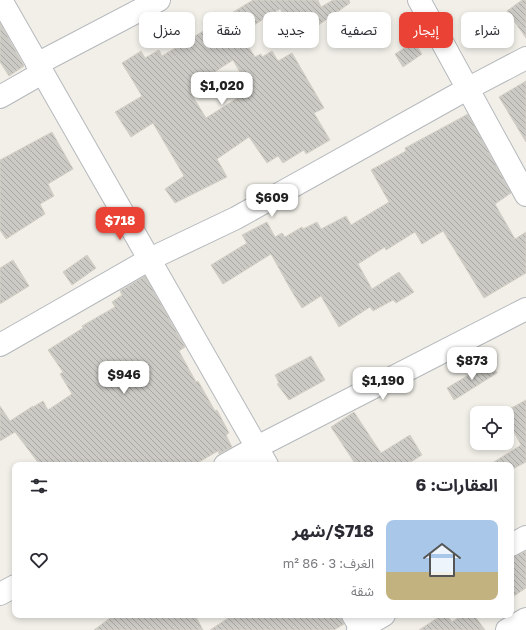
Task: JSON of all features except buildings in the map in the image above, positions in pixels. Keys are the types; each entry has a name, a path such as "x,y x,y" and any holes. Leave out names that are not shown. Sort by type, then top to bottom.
{"street":[{"path":"1,0 39,69 150,259 262,456"},
{"path":"0,97 39,69 159,0"},
{"path":"419,0 526,195"},
{"path":"0,345 150,259 236,218 467,89 526,58"},
{"path":"237,462 262,456 526,309"},
{"path":"514,543 526,537"},
{"path":"0,594 12,588"},
{"path":"358,626 377,618"},
{"path":"508,630 526,619"}]}
